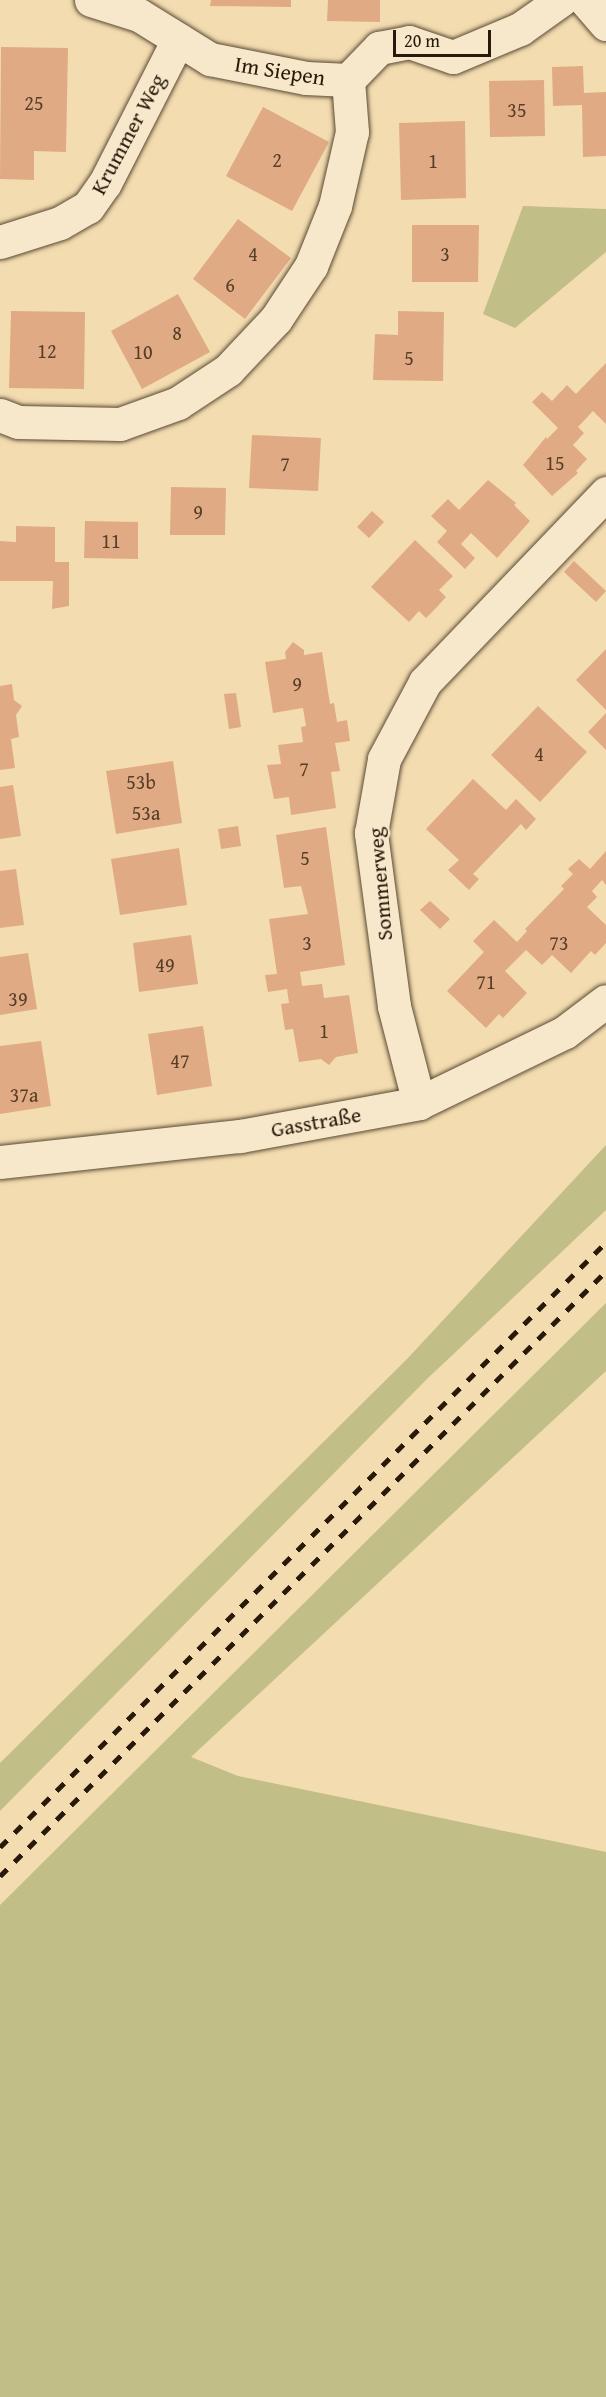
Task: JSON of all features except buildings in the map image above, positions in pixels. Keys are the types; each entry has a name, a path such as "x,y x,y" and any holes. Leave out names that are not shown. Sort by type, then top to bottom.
{"street":[{"name":"Im Siepen","path":"91,0 139,15 210,59 306,78 348,80 380,48 409,42 453,57 520,29 561,0"},
{"path":"585,0 606,24"},
{"name":"Krummer Weg","path":"0,242 60,223 88,207 105,183 178,40"},
{"path":"0,415 18,422 120,424 178,403 228,370 276,319 311,266 335,206 352,132 348,80"},
{"name":"Sommerweg","path":"419,1103 394,1006 370,833 384,759 424,682 606,493"},
{"name":"Gasstraße","path":"0,1161 240,1136 419,1103 565,1032 606,1000"}],"shaded area":[{"path":"523,206 606,209 606,252 515,328 483,314"},
{"path":"606,1145 606,1210 427,1379 0,1811 0,1763 407,1359"},
{"path":"606,1303 606,1371 191,1757 238,1776 606,1852 606,2397 0,2397 0,1905"}],"railway":[{"path":"0,1847 606,1242"},
{"path":"0,1876 606,1271"}]}
